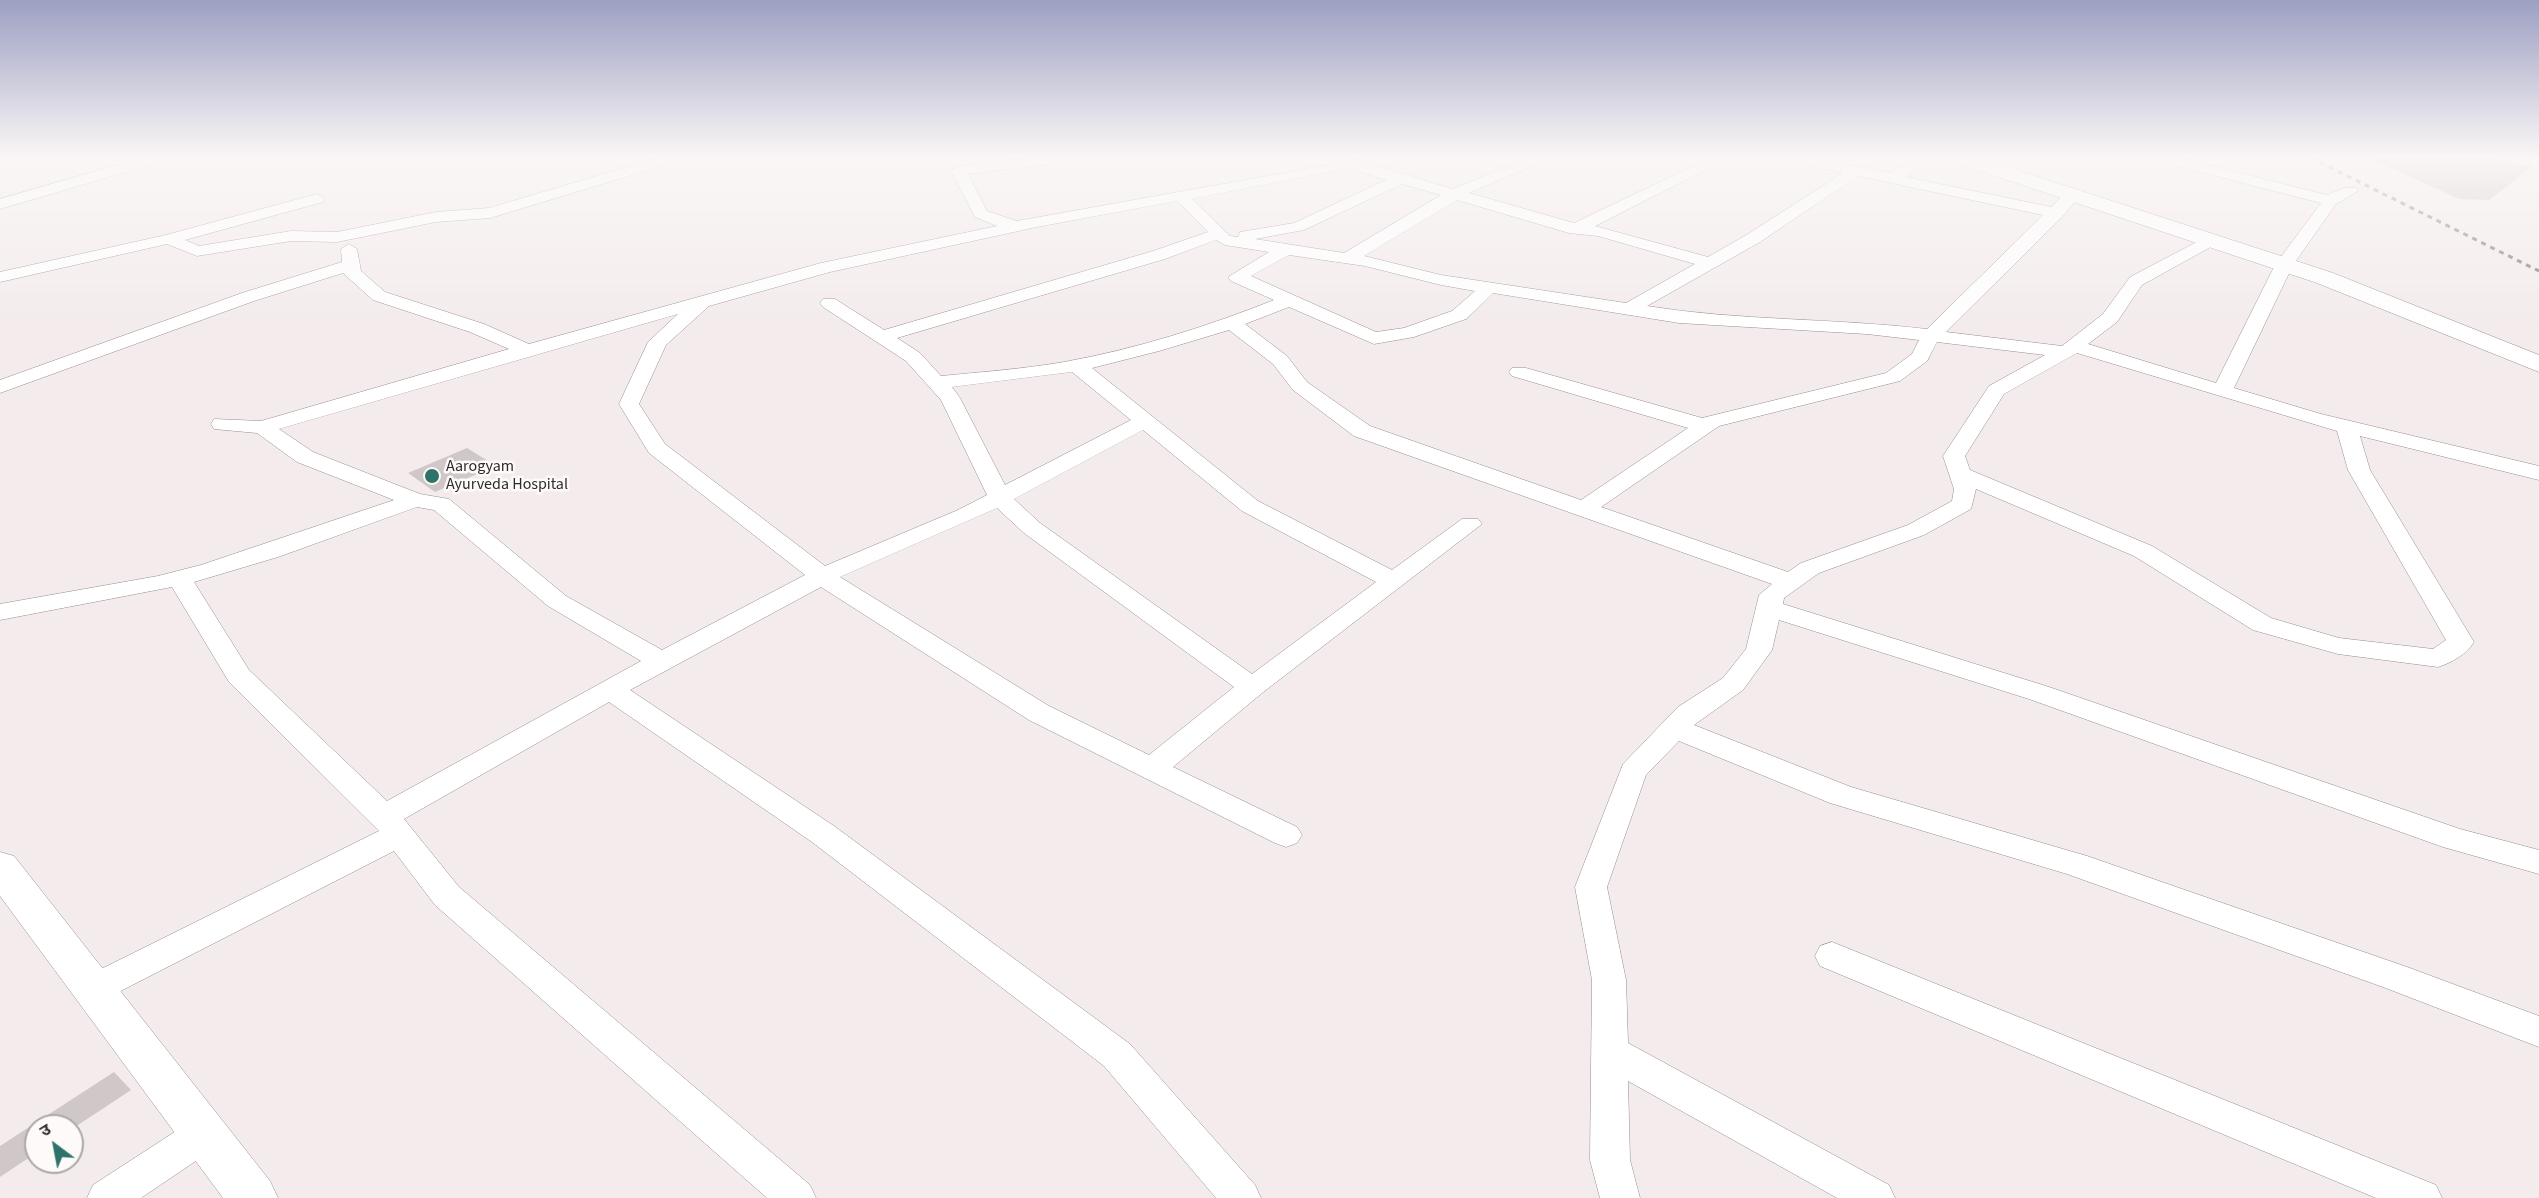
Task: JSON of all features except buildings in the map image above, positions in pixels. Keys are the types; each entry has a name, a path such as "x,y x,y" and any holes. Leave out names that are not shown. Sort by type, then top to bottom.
{"main road":[{"path":"2131,214 2325,278 2539,364"}],"street":[{"path":"0,277 169,239 264,214"},
{"path":"169,239 197,251 291,236 338,237 436,217 478,214"},
{"path":"981,214 1014,226"},
{"path":"222,424 262,427 527,350 827,267 1014,226 1081,214"},
{"path":"1198,214 1221,237 1348,258 1441,280 1678,316 1867,328 2069,349 2347,427 2539,472"},
{"path":"883,336 1221,237 1298,227 1326,214"},
{"path":"1348,258 1422,214"},
{"path":"1523,214 1575,229 1599,231 1710,263"},
{"path":"1575,229 1606,214"},
{"path":"1630,308 1710,263 1787,214"},
{"path":"1585,508 1712,421 1893,377 1920,357 1931,336 2056,214"},
{"path":"2222,391 2284,265 2322,214"},
{"path":"358,233 349,250 352,273 379,296 477,328 527,350"},
{"path":"1620,1198 1611,1160 1609,980 1591,888 1633,771 1688,714 1733,684 1759,650 1772,595 1810,568 1916,530 1963,504 1965,489 1954,456 1996,390 2069,349 2110,318 2136,281 2210,240"},
{"path":"1286,249 1237,277 1374,338 1407,333 1458,315 1489,287"},
{"path":"0,387 248,297 351,265"},
{"path":"705,300 658,342 629,404 657,448 822,576 1039,713 1286,835"},
{"path":"936,383 1076,365 1148,349 1233,324 1290,300"},
{"path":"829,303 913,357 950,398 1000,498 1032,528 1252,687"},
{"path":"1233,324 1280,360 1300,386 1362,431 1791,582"},
{"path":"1076,365 1250,506 1394,581"},
{"path":"1519,372 1705,426"},
{"path":"93,989 391,826 610,690 661,661 822,576 966,515 1146,420"},
{"path":"262,427 305,457 415,500 441,504 557,601 661,661"},
{"path":"1960,474 2143,551 2262,624 2338,645 2438,658 2462,642 2359,470 2347,427"},
{"path":"0,612 28,604 179,578 285,548 415,500"},
{"path":"1151,768 1252,687 1470,524"},
{"path":"179,578 239,676 391,826 447,896 796,1198"},
{"path":"1769,608 2039,693 2454,839 2539,862"},
{"path":"610,690 823,834 1117,1055 1241,1198"},
{"path":"1675,728 1841,795 2076,865 2395,977 2539,1032"},
{"path":"0,867 253,1198"},
{"path":"1832,956 2422,1198"},
{"path":"1610,1052 1875,1198"},
{"path":"106,1198 204,1134"}],"railway":[{"path":"2424,214 2539,271"}],"place":[{"name":"Aarogyam Ayurveda Hospital","path":"432,476"}]}
